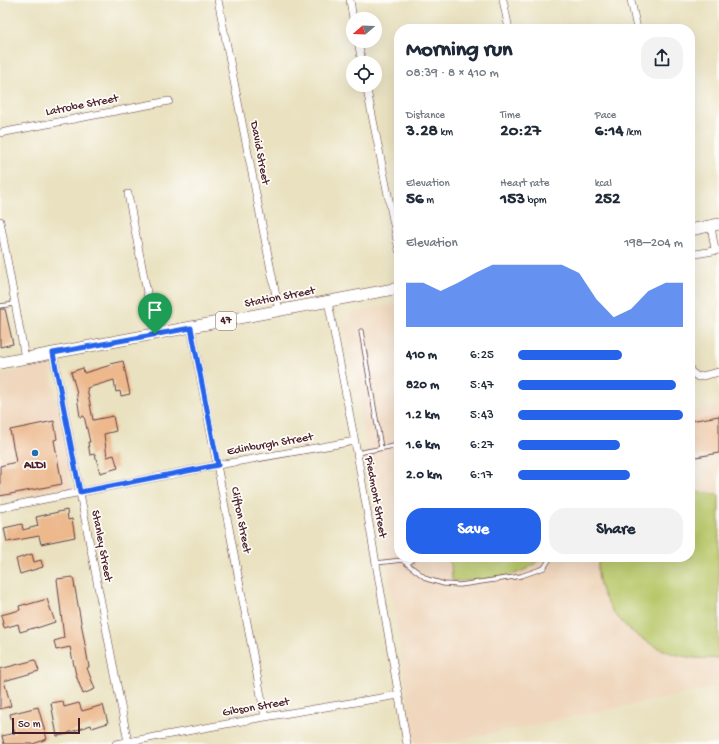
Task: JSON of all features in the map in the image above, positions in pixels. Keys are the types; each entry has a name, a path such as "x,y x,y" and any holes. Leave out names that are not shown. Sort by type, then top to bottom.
{"main road":[{"path":"695,229 715,225"},
{"name":"Station Street","path":"0,363 394,289"}],"street":[{"name":"David Street","path":"218,0 279,311"},
{"path":"350,0 353,12"},
{"path":"503,0 508,24"},
{"path":"631,0 635,24"},
{"path":"367,92 394,225"},
{"name":"Latrobe Street","path":"0,133 169,101"},
{"path":"128,194 155,334"},
{"path":"0,221 25,358"},
{"path":"695,254 717,250 715,225"},
{"name":"Piedmont Street","path":"328,301 355,441 407,744"},
{"name":"Clifton Street","path":"191,328 265,717"},
{"name":"Stanley Street","path":"53,353 128,742"},
{"path":"695,375 698,377 719,372"},
{"name":"Edinburgh Street","path":"0,508 218,465 355,441"},
{"name":"Gibson Street","path":"116,744 399,695"}],"lane":[{"path":"0,306 15,304"},
{"path":"361,331 381,448"},
{"path":"357,453 394,446"},
{"path":"375,563 394,561"},
{"path":"408,563 420,575 427,579 444,584 460,585 521,576 544,568 548,562"}],"shaded area":[{"path":"394,304 394,562 695,562 695,410 719,406 719,687 438,744 414,744 395,611 344,323 349,320 351,313"},
{"path":"50,365 72,488 0,501 0,375"}],"green space":[{"path":"695,492 719,495 719,658 704,659 681,656 666,651 634,633 613,612 600,586 598,572 599,562 695,562"},
{"path":"450,562 536,562 524,570 500,577 452,581"}],"building":[{"path":"0,309 5,309 13,344 0,347"},
{"path":"123,361 130,394 121,396 120,391 116,392 114,380 87,388 93,420 113,416 116,431 104,434 107,457 114,455 118,468 100,473 95,454 90,455 88,442 90,442 84,416 80,417 76,389 71,372 83,368 84,373"},
{"path":"719,416 719,453 695,457 695,420"},
{"name":"ALDI","path":"54,421 57,439 54,440 62,484 0,496 0,466 16,462 10,430"},
{"path":"67,510 68,520 72,519 75,537 41,544 39,536 7,542 4,528 22,524 23,530 38,526 36,517"},
{"path":"32,554 34,562 41,560 43,567 20,574 16,559"},
{"path":"73,577 89,667 87,668 95,689 83,694 76,675 70,647 56,650 54,641 64,638 57,579"},
{"path":"47,599 55,622 20,632 18,624 4,628 1,615 20,610 19,606"},
{"path":"35,660 39,671 4,681 11,706 0,709 0,669"},
{"path":"63,701 64,707 79,703 82,711 103,705 108,723 92,728 91,725 68,734 57,736 51,703"},
{"path":"38,707 47,739 33,744 4,744 2,736 15,733 10,714"}],"place":[{"name":"ALDI","path":"35,453"}],"route":[{"path":"191,328 218,465 80,492 53,353 155,334 191,328"}]}
